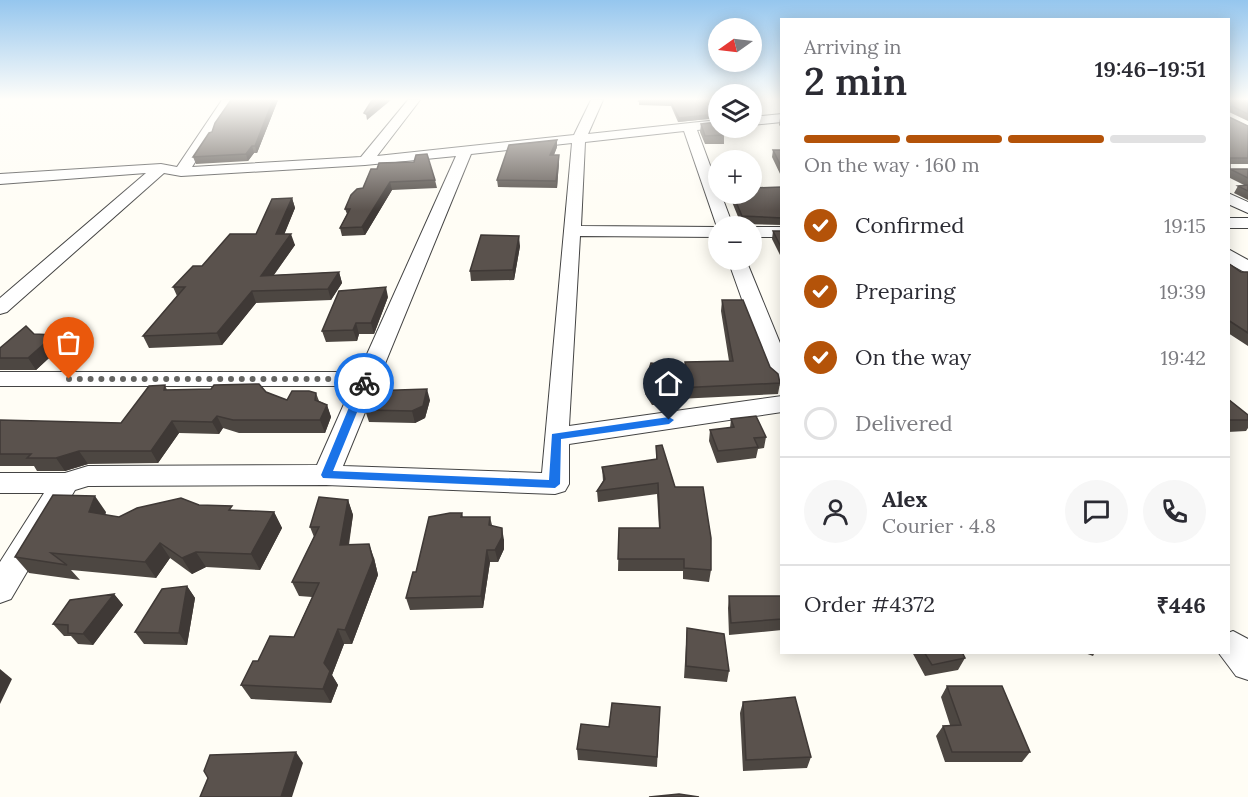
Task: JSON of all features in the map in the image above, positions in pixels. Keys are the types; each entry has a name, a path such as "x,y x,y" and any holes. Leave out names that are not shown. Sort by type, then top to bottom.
{"street":[{"path":"181,172 204,137"},
{"path":"365,161 384,137"},
{"path":"0,179 161,168 181,172 365,161 587,137"},
{"path":"693,137 721,216"},
{"path":"0,483 65,483 88,476 326,475 555,484 556,437 579,138"},
{"path":"326,475 466,149"},
{"path":"0,308 161,168"},
{"path":"1230,199 1248,208"},
{"path":"1230,223 1248,224"},
{"path":"571,231 708,232"},
{"path":"762,232 780,232"},
{"path":"1230,255 1248,268"},
{"path":"741,270 780,373"},
{"path":"0,379 366,379"},
{"path":"556,437 780,404"},
{"path":"0,589 65,483"}],"building":[{"path":"206,137 258,137 255,146 252,146 246,154 193,157"},
{"path":"1230,137 1248,137 1248,158 1230,158"},
{"path":"557,140 550,155 559,155 556,181 497,180 509,145"},
{"path":"773,150 780,150 780,164"},
{"path":"427,154 435,180 390,182 362,227 340,228 350,209 345,209 351,195 357,189 363,188 371,169 377,169 379,163 414,162 416,155"},
{"path":"1230,169 1248,169 1248,178"},
{"path":"1248,185 1248,191 1238,186"},
{"path":"780,187 780,218 742,216 737,204 762,204 762,188"},
{"path":"292,198 276,234 291,234 261,276 339,272 328,289 252,291 217,333 143,336 185,287 173,287 193,266 202,266 230,234 256,234 272,199"},
{"path":"773,231 780,231 780,245"},
{"path":"481,235 519,236 513,270 470,271"},
{"path":"1230,264 1241,272 1248,272 1248,333 1230,321"},
{"path":"386,287 371,323 356,323 353,330 322,331 339,291"},
{"path":"722,300 743,300 770,367 778,374 780,383 678,388 679,393 653,394 645,382 651,363 686,367 685,362 733,361"},
{"path":"26,326 34,334 54,335 28,358 0,358 0,348"},
{"path":"259,384 266,392 287,400 292,391 316,393 315,400 327,405 320,420 233,420 217,416 212,422 172,421 151,451 79,451 56,458 27,458 31,454 0,454 0,420 121,423 149,386 165,385 164,390 211,389 214,385"},
{"path":"427,389 423,406 412,411 365,410 369,402 365,399 368,391"},
{"path":"1230,401 1248,415 1248,420 1230,420"},
{"path":"756,416 766,437 754,438 758,447 718,451 710,430 734,427 731,419"},
{"path":"662,445 675,487 703,487 711,538 711,570 684,568 684,559 618,559 619,528 660,528 658,483 597,491 605,479 602,467 657,459 656,446"},
{"path":"53,495 95,496 89,512 119,517 137,508 181,498 199,505 232,506 229,510 274,512 251,554 196,552 182,558 160,543 145,562 51,553 67,565 15,557"},
{"path":"319,497 348,500 340,545 369,544 373,560 345,630 338,629 324,663 330,671 323,689 241,685 253,661 258,661 270,636 294,637 319,583 292,582 319,527 310,527"},
{"path":"462,513 461,517 490,517 489,525 502,528 502,537 495,550 487,550 481,596 406,598 413,572 416,572 429,517"},
{"path":"187,586 179,633 135,632 162,589"},
{"path":"114,594 83,634 68,633 68,625 53,624 70,600"},
{"path":"729,596 780,596 780,619 731,623"},
{"path":"687,628 724,634 729,671 686,666"},
{"path":"925,654 963,654 965,658 932,665"},
{"path":"947,686 1002,686 1030,752 952,752 943,726 961,725"},
{"path":"795,697 811,757 746,760 743,702"},
{"path":"612,703 660,707 657,757 577,749 581,724 609,727"},
{"path":"296,752 281,797 200,797 208,778 204,771 210,755"},
{"path":"679,794 699,797 649,797"}],"way so far":[{"path":"69,379 366,379 364,383"}],"route":[{"path":"364,383 326,475 555,484 556,437 669,420"}]}
